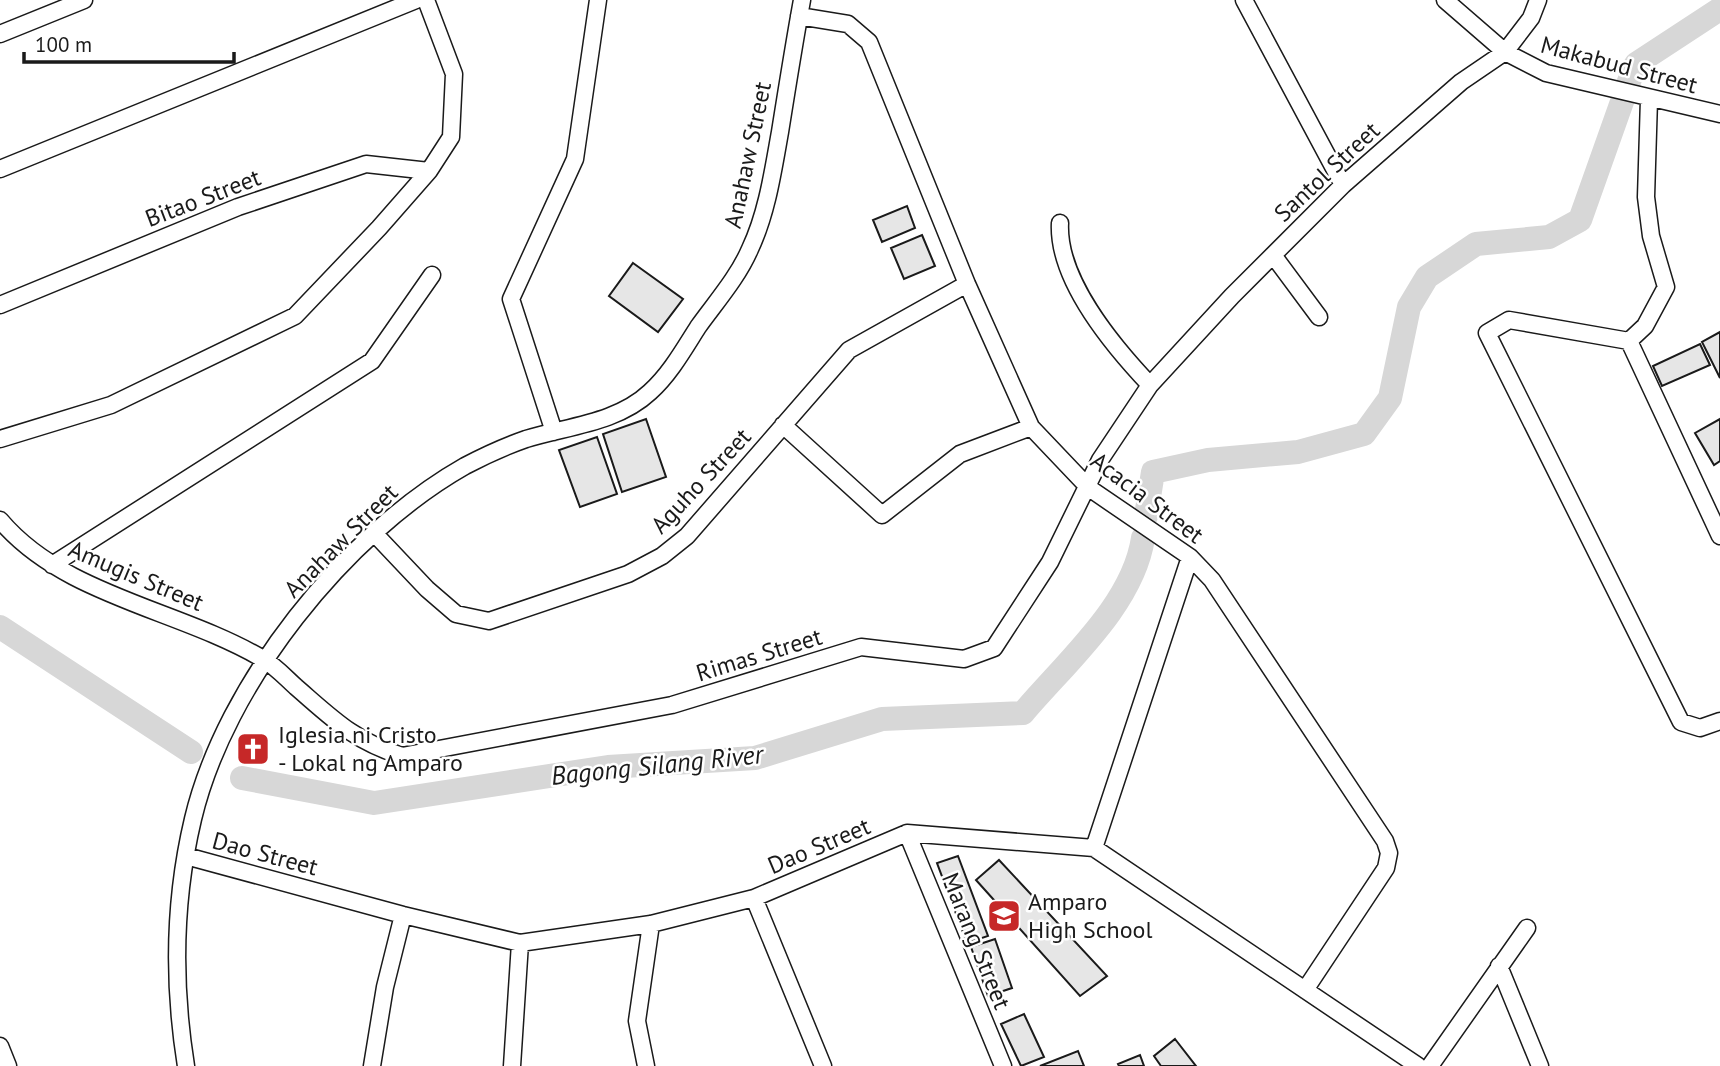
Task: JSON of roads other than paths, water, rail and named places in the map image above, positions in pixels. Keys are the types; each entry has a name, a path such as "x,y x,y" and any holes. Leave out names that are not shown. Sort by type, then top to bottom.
{"street":[{"path":"0,34 84,0"},
{"path":"0,169 416,0"},
{"path":"0,439 111,405 295,316 429,171 452,136 454,74 426,0"},
{"path":"554,432 511,299 575,159 598,0"},
{"path":"1244,0 1343,185"},
{"name":"Makabud Street","path":"1445,0 1505,52 1546,73 1649,100 1720,114"},
{"name":"Santol Street","path":"1150,385 1343,185 1461,82 1505,52 1531,18 1538,0"},
{"name":"Anahaw Street","path":"186,1066 178,1008 178,968 186,856 203,788 230,723 265,660 318,590 374,533 428,487 473,461 525,439 618,413 650,393 669,370 750,250 771,180 801,8"},
{"name":"Acacia Street","path":"801,8 848,24 869,42 967,285 1031,427 1089,488 1190,557 1212,580 1385,841 1390,853 1386,868 1305,989"},
{"path":"1629,341 1645,327 1667,287 1651,236 1646,197 1649,100"},
{"name":"Bitao Street","path":"0,305 238,207 366,164 429,171"},
{"path":"1060,223 1063,259 1080,292 1125,359 1150,385"},
{"path":"1273,255 1319,317"},
{"path":"52,565 372,361 432,275"},
{"name":"Aguho Street","path":"374,533 427,589 456,614 489,621 628,574 662,556 687,536 849,350 967,285"},
{"path":"1629,341 1509,320 1487,333 1681,722 1700,728 1720,722"},
{"path":"1629,341 1720,536"},
{"name":"Rimas Street","path":"265,660 369,746 402,756 671,705 861,647 964,659 993,648 1050,562 1089,488 1100,460 1150,385"},
{"path":"783,425 882,515 960,454 1031,427"},
{"name":"Amugis Street","path":"0,520 20,544 82,582 189,622 265,660"},
{"path":"1094,848 1190,557"},
{"name":"Dao Street","path":"186,856 403,915 520,943 651,924 754,898 907,833 1094,848 1418,1066"},
{"name":"Marang Street","path":"907,833 1003,1066"},
{"path":"754,898 822,1066"},
{"path":"372,1066 385,987 403,915"},
{"path":"646,1066 637,1021 651,924"},
{"path":"1430,1066 1527,928"},
{"path":"512,1066 520,943"},
{"path":"1499,966 1541,1066"},
{"path":"0,1046 8,1066"}],"waterway":[{"name":"Bagong Silang River","path":"1628,84 1636,64 1720,9"},
{"name":"Bagong Silang River","path":"1146,516 1153,472 1208,460 1298,452 1364,434 1390,398 1409,307 1427,277 1476,244 1549,237 1580,220 1624,96"},
{"name":"Bagong Silang River","path":"242,778 374,803 608,767 755,758 882,719 1023,713 1112,609 1137,563 1143,538"},
{"name":"Bagong Silang River","path":"0,627 191,752"}],"place":[{"name":"Iglesia ni Cristo - Lokal ng Amparo","path":"253,749"},
{"name":"Amparo High School","path":"1004,916"}]}
